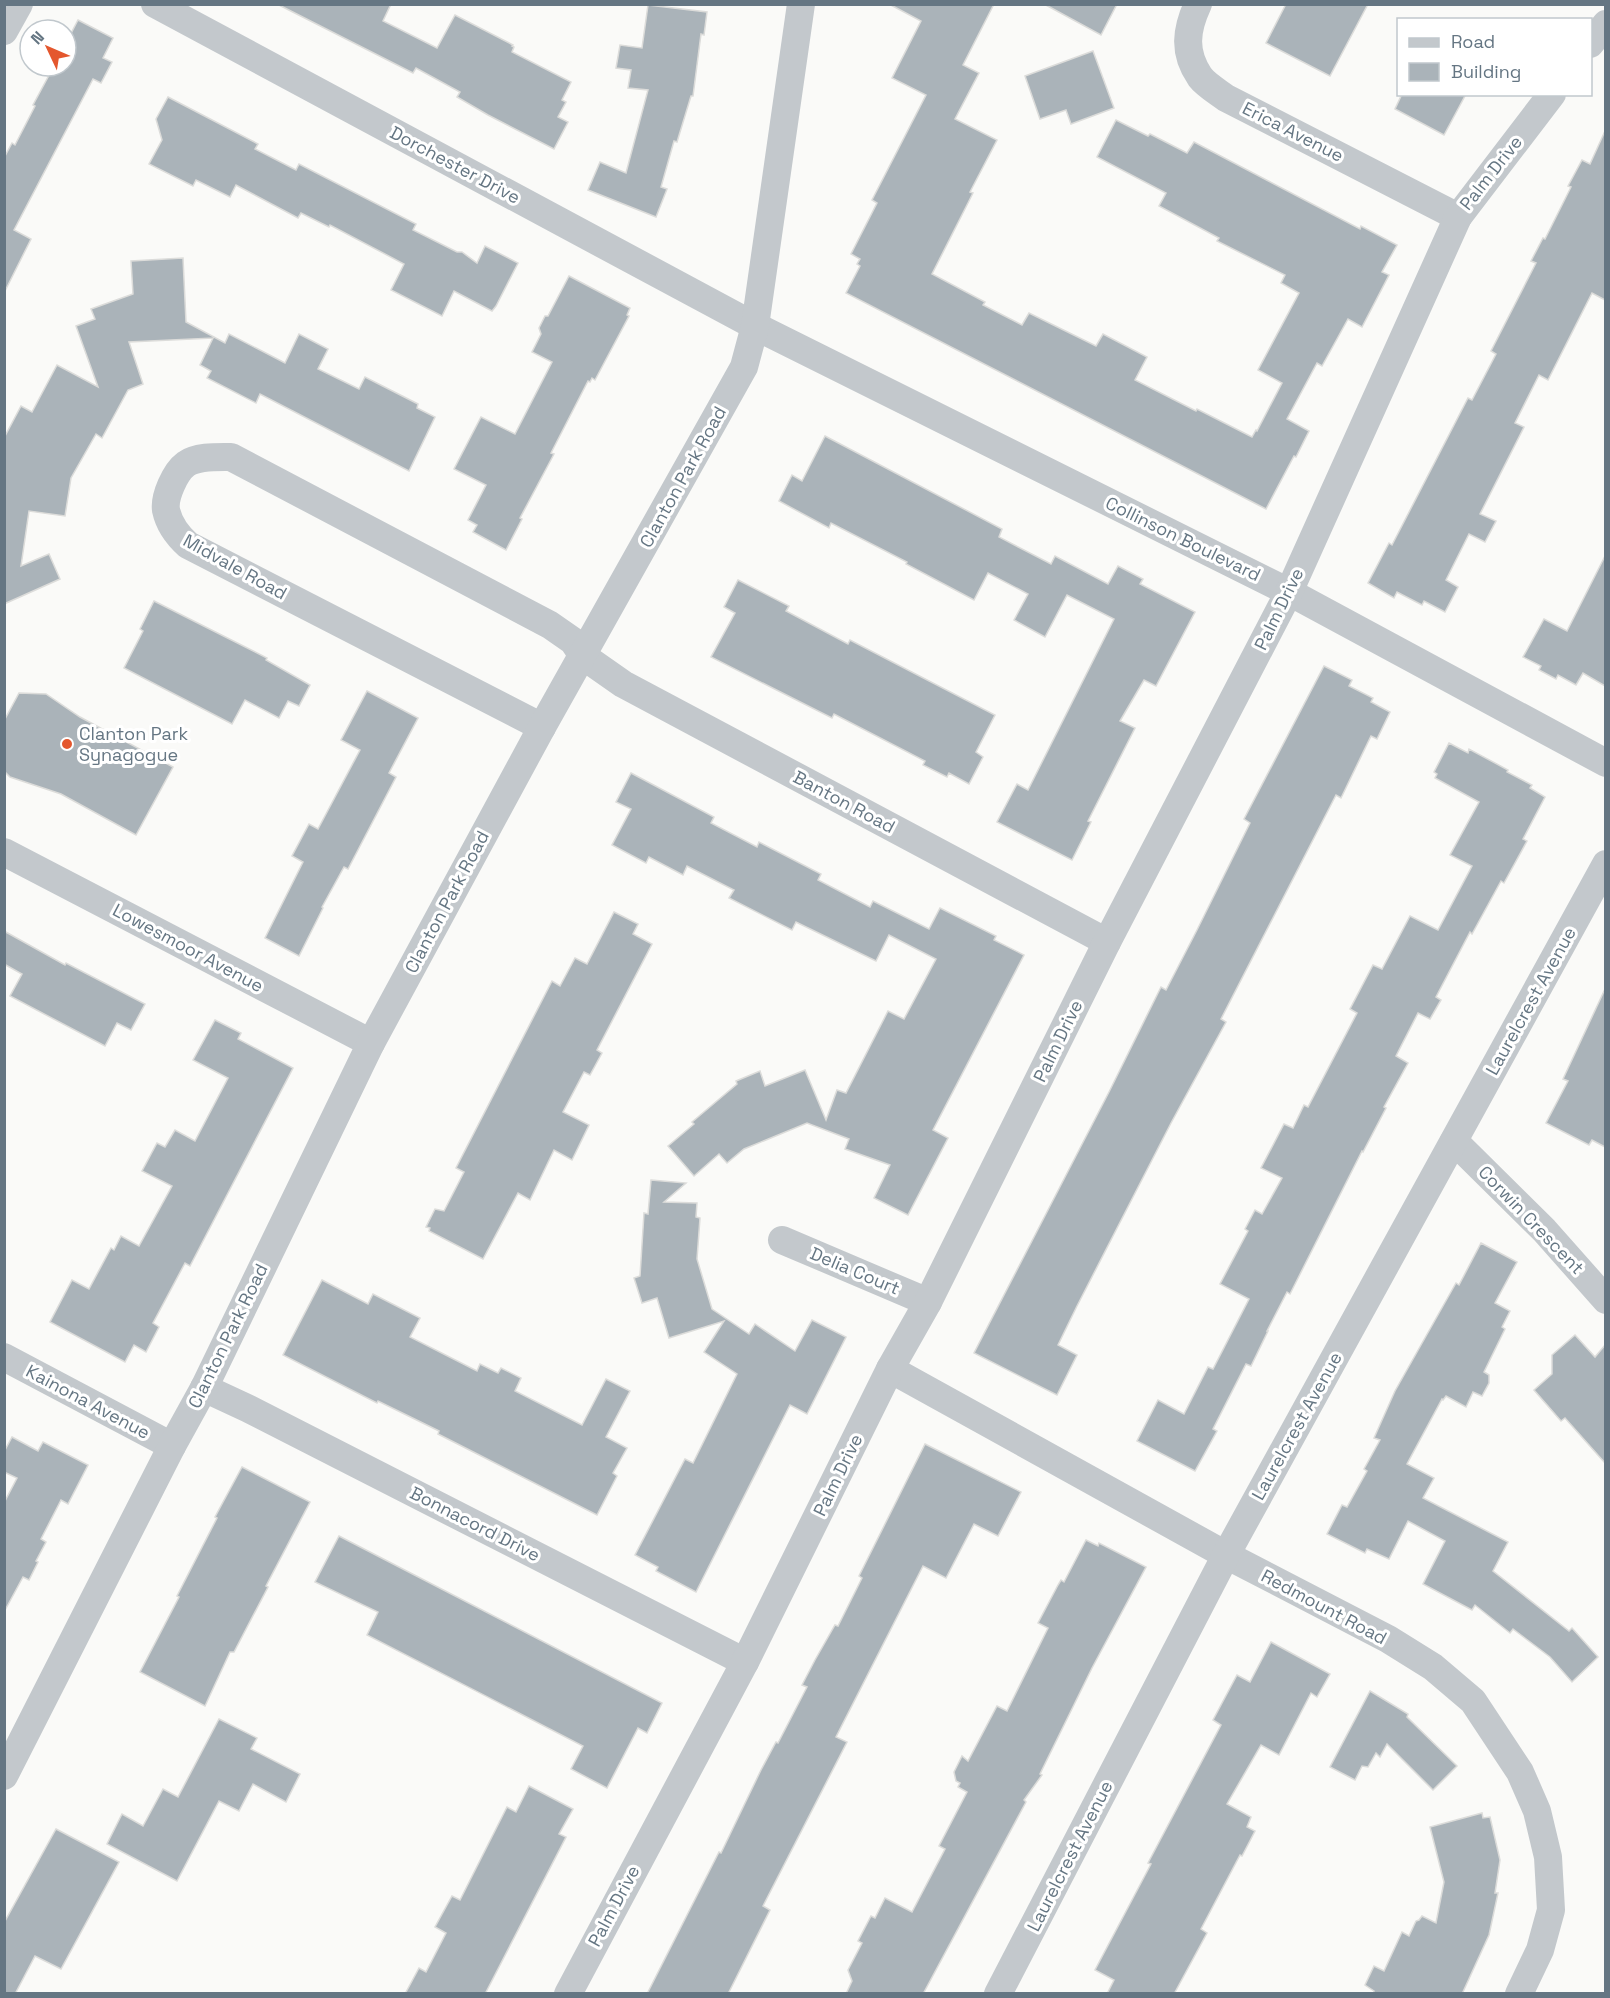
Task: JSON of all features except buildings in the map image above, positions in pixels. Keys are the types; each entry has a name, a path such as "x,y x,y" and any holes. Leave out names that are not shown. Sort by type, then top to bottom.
{"street":[{"path":"4,32 19,4"},
{"name":"Dorchester Drive","path":"155,4 755,326"},
{"name":"Clanton Park Road","path":"4,1776 172,1446 204,1388 371,1042 542,727 744,367 755,326 801,4"},
{"name":"Erica Avenue","path":"1198,4 1187,36 1189,56 1201,78 1226,98 1458,217"},
{"path":"1592,41 1605,24"},
{"name":"Palm Drive","path":"568,1994 745,1662 890,1369 928,1302 1107,942 1289,592 1458,217 1550,96"},
{"name":"Collinson Boulevard","path":"755,326 1289,592 1605,763"},
{"name":"Midvale Road","path":"542,727 188,545 176,534 166,509 173,477 187,464 212,457 231,457 550,625 573,641 583,656"},
{"name":"Banton Road","path":"583,656 623,684 1107,942"},
{"name":"Lowesmoor Avenue","path":"4,852 371,1042"},
{"name":"Laurelcrest Avenue","path":"998,1994 1226,1555 1605,864"},
{"name":"Corwin Crescent","path":"1454,1141 1544,1230 1605,1300"},
{"name":"Delia Court","path":"782,1240 928,1302"},
{"name":"Kainona Avenue","path":"4,1357 172,1446"},
{"name":"Redmount Road","path":"890,1369 1226,1555 1388,1639 1433,1667 1473,1701 1520,1772 1537,1811 1548,1857 1551,1910 1540,1950 1519,1994"},
{"name":"Bonnacord Drive","path":"204,1388 745,1662"}],"place":[{"name":"Clanton Park Synagogue","path":"67,744"}]}
